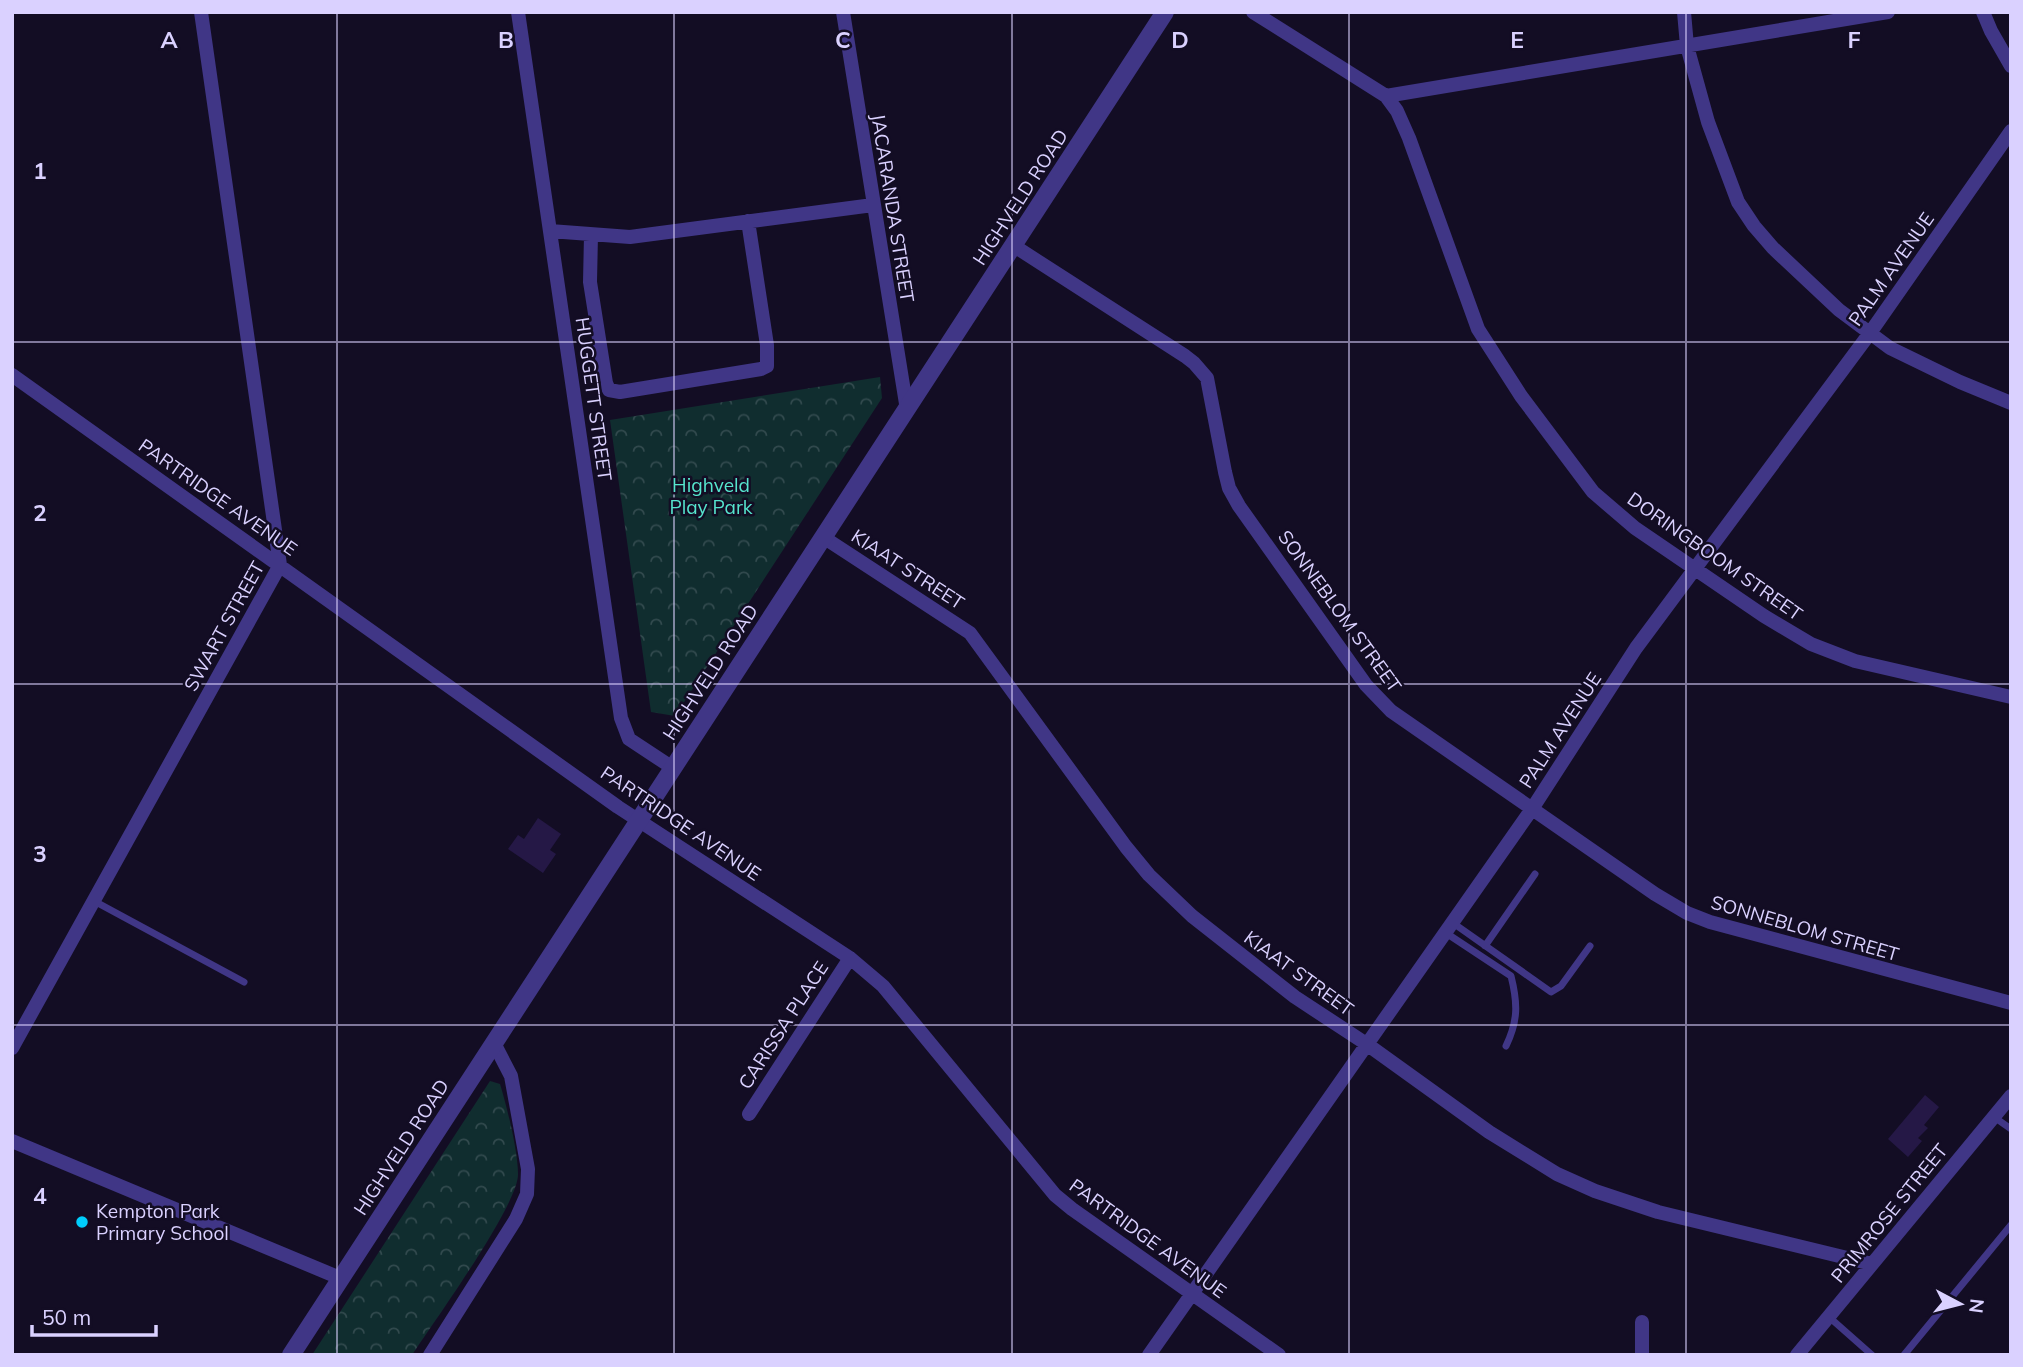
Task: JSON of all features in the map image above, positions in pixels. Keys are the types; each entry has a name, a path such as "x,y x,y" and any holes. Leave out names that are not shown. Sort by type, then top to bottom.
{"street":[{"name":"SWART STREET","path":"12,1048 280,565 201,12"},
{"name":"HUGGETT STREET","path":"518,12 621,718 629,739 673,768"},
{"name":"JACARANDA STREET","path":"842,12 907,410"},
{"name":"HIGHVELD ROAD","path":"291,1355 1165,12"},
{"path":"1254,12 1386,96 1888,12"},
{"path":"1684,12 1687,46 1716,146 1745,214 1773,248 1839,310 1890,348 1924,366 2011,402"},
{"path":"1983,12 1991,32 2011,66"},
{"name":"DORINGBOOM STREET","path":"1386,96 1397,110 1403,124 1473,317 1485,341 1521,396 1585,483 1622,518 1764,616 1811,645 1832,654 2011,697"},
{"name":"PALM AVENUE","path":"1149,1355 1532,809 1636,648 1870,333 2011,131"},
{"path":"550,231 630,237 873,205"},
{"path":"591,235 590,282 606,383 609,390 620,392 767,366 767,345 748,221"},
{"name":"SONNEBLOM STREET","path":"1014,246 1185,356 1202,371 1210,388 1219,447 1229,488 1239,506 1366,685 1391,711 1655,894 1687,913 1710,922 2011,1003"},
{"name":"PARTRIDGE AVENUE","path":"12,375 638,820 850,958 883,986 1055,1195 1279,1355"},
{"name":"KIAAT STREET","path":"824,537 970,633 1149,875 1192,916 1295,998 1368,1045 1489,1132 1557,1174 1595,1191 1658,1212 1872,1264"},
{"name":"CARISSA PLACE","path":"749,1114 850,958"},
{"path":"430,1355 516,1219 527,1194 528,1169 515,1093 511,1076 494,1043"},
{"name":"PRIMROSE STREET","path":"1797,1355 2011,1096"},
{"path":"12,1141 340,1278"},
{"path":"1642,1322 1642,1355"}],"lane":[{"path":"1485,946 1535,874"},
{"path":"94,901 244,982"},
{"path":"1449,928 1485,946 1551,992 1557,991 1590,946"},
{"path":"1449,928 1511,976 1517,1015 1506,1046"},
{"path":"1994,1116 2011,1129"},
{"path":"1904,1355 2011,1225"},
{"path":"1829,1317 1872,1355"}],"green space":[{"name":"Highveld Play Park","path":"880,377 882,398 675,716 651,712 610,420"},
{"path":"490,1081 500,1084 514,1141 518,1174 515,1189 505,1210 473,1264 412,1355 312,1355"}],"building":[{"path":"538,818 561,834 550,850 556,854 543,873 508,849 518,835 524,839"},
{"path":"1925,1095 1939,1107 1924,1125 1928,1128 1918,1138 1922,1141 1908,1157 1888,1139"}],"place":[{"name":"Kempton Park Primary School","path":"82,1222"}]}
